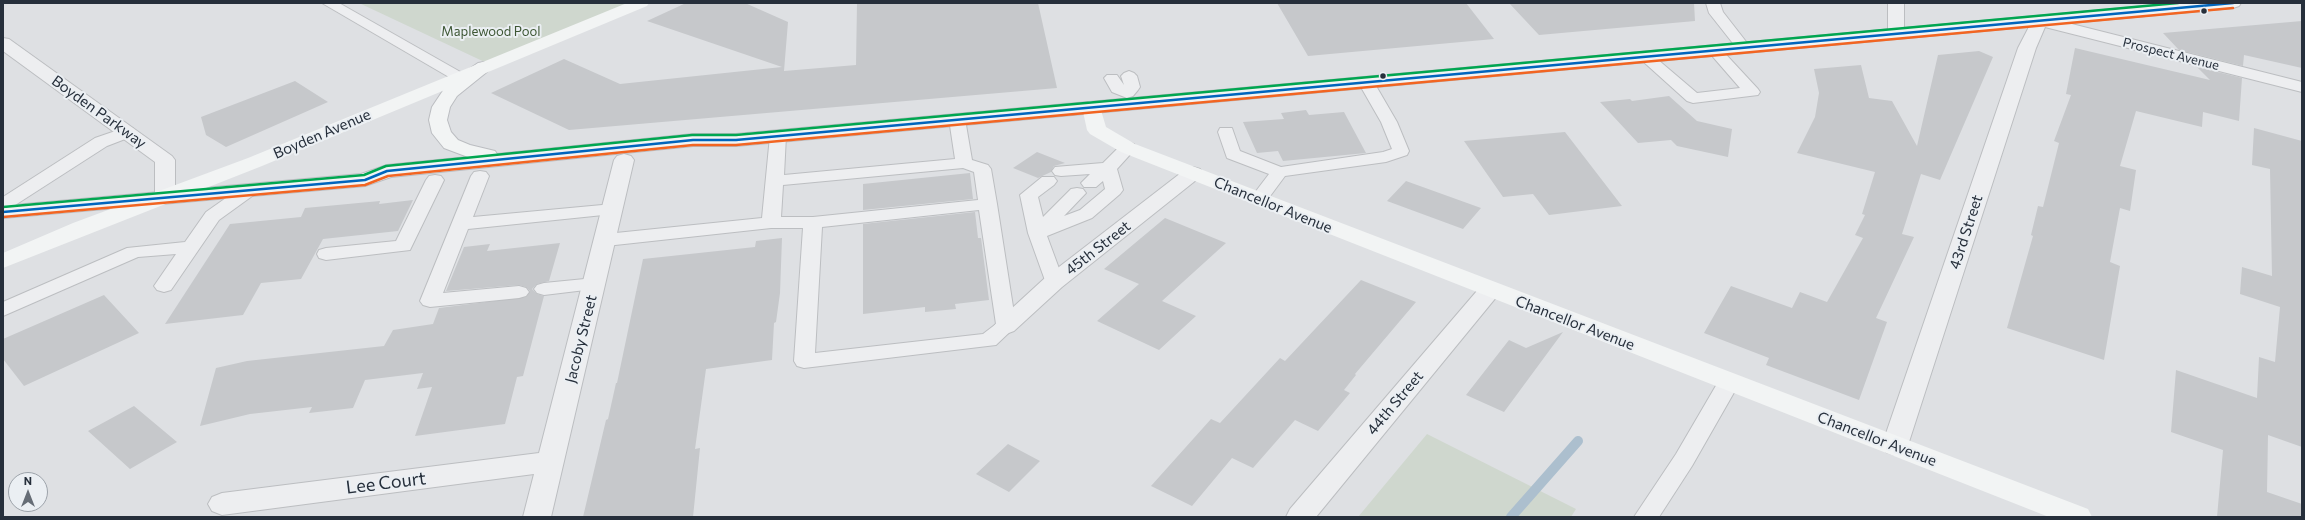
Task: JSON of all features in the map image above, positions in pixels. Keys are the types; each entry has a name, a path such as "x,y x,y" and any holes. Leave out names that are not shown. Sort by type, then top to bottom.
{"main road":[{"name":"Boyden Avenue","path":"3,261 81,228 255,162 641,3"},
{"path":"3,212 364,180 387,171 693,140 736,140 1091,107 1128,98 1366,82 2196,5 2233,3"},
{"path":"484,67 465,80 450,93 445,101 438,120 442,133 451,144 464,150 486,155 544,156"},
{"name":"Chancellor Avenue","path":"1091,107 1098,130 1128,148 1490,290 1895,445 2078,517"},
{"path":"364,180 378,185 480,176 695,151 736,140"}],"street":[{"path":"1896,3 1896,34"},
{"name":"Prospect Avenue","path":"2040,20 2302,87"},
{"name":"43rd Street","path":"1895,445 2027,48 2040,20"},
{"name":"Boyden Parkway","path":"6,48 165,160 165,197"},
{"name":"Jacoby Street","path":"537,517 606,240 624,160"},
{"name":"45th Street","path":"1006,326 1054,282 1193,173"},
{"name":"44th Street","path":"1300,517 1490,290"},
{"name":"Lee Court","path":"222,504 550,462"}],"lane":[{"path":"330,3 459,77"},
{"path":"1713,3 1716,13 1744,48"},
{"path":"1645,56 1693,98 1752,92 1714,50"},
{"path":"1112,78 1118,89 1128,98 1132,88 1129,76"},
{"path":"1226,132 1233,154 1279,172 1386,157 1401,151 1389,122 1366,82"},
{"path":"957,119 964,163"},
{"path":"3,205 101,142 127,132"},
{"path":"771,223 778,136"},
{"path":"1037,233 1083,188 1108,168 1128,148"},
{"path":"775,181 964,163 982,169 1006,326 989,340 804,362 813,222"},
{"path":"1054,282 1037,233 1029,195 1055,176 1108,168"},
{"path":"1037,233 1086,214 1114,190 1108,168"},
{"path":"1259,199 1279,172"},
{"path":"480,176 430,301 519,292"},
{"path":"326,254 403,246 435,180"},
{"path":"164,286 212,216 249,190"},
{"path":"606,240 771,223 813,222 988,204"},
{"path":"462,224 613,209"},
{"path":"3,310 134,252 191,247"},
{"path":"544,290 595,284"},
{"path":"1646,517 1684,460 1729,382"}],"green space":[{"name":"Maplewood Pool","path":"359,3 639,3 491,65"},
{"path":"1427,434 1576,509 1571,517 1358,517"}],"building":[{"path":"686,3 745,3 788,22 784,71 856,65 857,3 1038,3 1057,88 569,130 491,93 564,59 620,84 782,67 647,21"},
{"path":"1277,3 1466,3 1494,39 1308,56"},
{"path":"1509,3 1694,3 1695,21 1539,35"},
{"path":"2302,21 2302,68 2244,55 2243,66 2179,50 2163,33"},
{"path":"2075,48 2210,80 2197,67 2242,78 2239,121 2203,112 2202,127 2136,111 2120,166 2136,170 2130,211 2120,208 2110,262 2120,266 2104,360 2007,328 2033,236 2031,235 2038,206 2043,207 2059,143 2054,141 2071,95 2066,94"},
{"path":"1979,51 1993,57 1940,180 1921,174 1902,234 1914,237 1876,318 1887,322 1859,400 1766,365 1769,358 1704,333 1731,286 1792,308 1800,292 1827,302 1863,238 1855,235 1865,215 1862,214 1875,172 1797,153 1815,117 1819,93 1814,69 1861,65 1869,98 1892,101 1917,146 1938,55"},
{"path":"295,81 328,102 226,147 206,135 201,117"},
{"path":"1669,96 1697,121 1732,129 1728,157 1677,146 1671,140 1638,143 1600,102 1630,99 1632,101"},
{"path":"1306,110 1309,115 1344,112 1366,153 1283,161 1278,151 1257,153 1243,122 1284,119 1281,113"},
{"path":"2254,128 2302,141 2302,447 2268,435 2267,492 2302,504 2302,517 2217,517 2223,450 2171,432 2176,370 2257,398 2259,357 2275,362 2280,307 2240,294 2242,267 2272,276 2270,169 2252,165"},
{"path":"1565,132 1622,206 1549,215 1533,194 1503,197 1464,141"},
{"path":"1037,152 1065,163 1054,166 1051,172 1038,178 1013,168"},
{"path":"970,173 973,199 863,210 863,184"},
{"path":"1406,181 1481,208 1463,229 1387,201"},
{"path":"413,200 398,231 323,239 301,279 261,283 243,315 165,324 230,224 301,217 305,208 380,201 379,204"},
{"path":"975,212 978,238 981,238 989,300 955,304 956,309 925,312 925,307 863,314 863,224"},
{"path":"1165,218 1226,243 1162,301 1196,316 1159,350 1097,321 1139,284 1104,269"},
{"path":"782,238 780,293 776,322 774,323 772,360 706,369 695,449 700,448 693,517 583,517 606,420 608,419 617,383 643,259 755,247 756,241"},
{"path":"560,243 549,281 537,284 532,289 537,294 544,296 523,376 517,377 505,424 415,436 432,387 417,389 423,373 365,380 353,408 309,413 312,407 250,414 200,426 216,368 247,361 384,346 393,330 433,324 439,308 526,297 530,291 526,287 519,285 446,291 464,247 490,244 487,251"},
{"path":"1361,280 1416,302 1355,374 1356,375 1344,390 1350,393 1318,431 1295,420 1253,468 1232,458 1192,506 1151,486 1211,419 1220,423 1280,358 1285,361"},
{"path":"104,295 139,333 24,386 3,359 3,339"},
{"path":"1563,332 1504,412 1466,395 1509,340 1526,348"},
{"path":"134,406 177,442 130,469 88,431"},
{"path":"1008,444 1040,461 1009,492 976,474"}],"waterway":[{"path":"1511,517 1578,441"}],"transit line":[{"path":"3,207 364,175 386,166 692,135 736,135 2178,3"},
{"path":"3,212 365,180 387,171 693,140 736,140 2233,3"},
{"path":"3,217 365,185 388,176 693,145 736,145 2233,8"}]}
